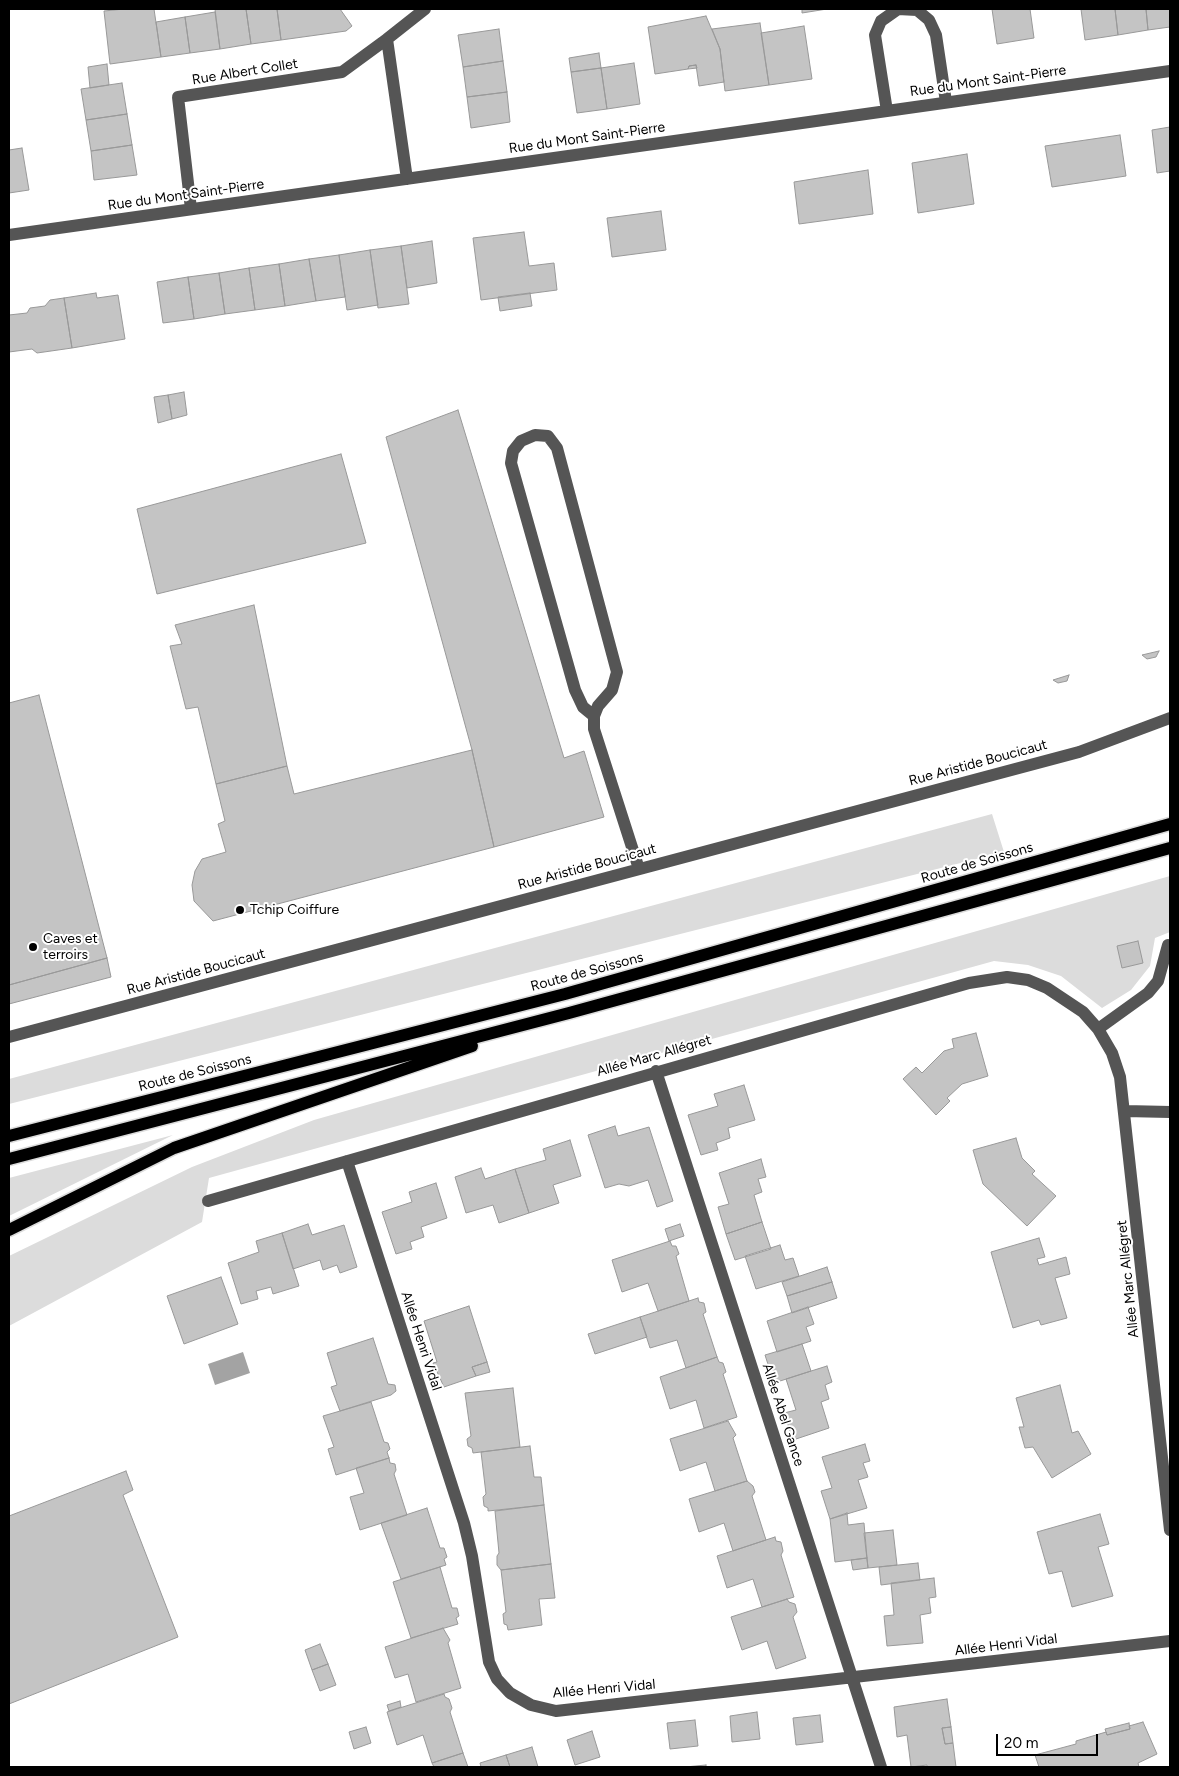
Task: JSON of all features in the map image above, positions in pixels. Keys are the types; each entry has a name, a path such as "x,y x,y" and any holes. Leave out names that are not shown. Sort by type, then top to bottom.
{"main road":[{"name":"Route de Soissons","path":"9,1136 565,994 1170,824"},
{"path":"9,1159 569,1012 1170,848"},
{"path":"9,1230 174,1148 569,1012"}],"street":[{"name":"Rue Albert Collet","path":"191,209 178,97 342,72 425,9"},
{"path":"887,111 875,35 881,21 898,9 917,10 929,20 936,35 946,102"},
{"path":"387,39 408,179"},
{"name":"Rue du Mont Saint-Pierre","path":"9,235 1170,71"},
{"path":"594,716 583,707 575,690 511,463 513,452 521,441 535,435 548,436 557,448 617,672 612,690 598,706 594,716 594,729 639,869"},
{"name":"Rue Aristide Boucicaut","path":"9,1037 1078,752 1170,718"},
{"path":"1098,1029 1148,994 1158,981 1168,946"},
{"name":"Allée Marc Allégret","path":"208,1201 656,1071 969,983 1007,977 1028,980 1060,996 1083,1012 1098,1029 1112,1053 1120,1077 1170,1530"},
{"name":"Allée Abel Gance","path":"656,1071 881,1767"},
{"path":"1125,1111 1170,1112"},
{"name":"Allée Henri Vidal","path":"347,1161 464,1523 472,1556 489,1662 497,1678 510,1693 531,1705 556,1712 1170,1641"}],"shaded area":[{"path":"992,814 1004,852 9,1104 9,1079"},
{"path":"1170,876 1170,932 1155,938 1150,966 1131,990 1102,1008 1061,976 1028,965 994,961 209,1178 202,1222 9,1326 9,1256 192,1167 314,1120"},
{"path":"173,1135 9,1216 9,1178"},
{"path":"243,1352 250,1373 215,1385 208,1364"}],"building":[{"path":"154,9 161,57 110,64 104,11"},
{"path":"215,9 246,9 251,44 220,49"},
{"path":"246,9 277,9 281,40 251,44"},
{"path":"277,9 340,9 352,26 346,31 281,40"},
{"path":"802,9 827,9 802,13"},
{"path":"992,9 1030,9 1034,38 997,44"},
{"path":"1081,9 1115,9 1118,35 1085,40"},
{"path":"1115,9 1146,9 1148,30 1118,35"},
{"path":"1146,9 1170,9 1170,27 1148,30"},
{"path":"215,12 220,49 190,53 185,17"},
{"path":"706,16 720,49 724,82 699,86 696,65 689,66 688,69 655,74 648,27"},
{"path":"185,17 190,53 161,57 156,22"},
{"path":"760,23 769,85 725,91 720,49 712,29"},
{"path":"804,26 812,79 769,85 761,33"},
{"path":"499,29 503,61 463,67 458,35"},
{"path":"599,53 601,68 571,72 569,58"},
{"path":"503,61 507,92 467,97 463,67"},
{"path":"634,63 640,104 607,109 601,68"},
{"path":"107,64 109,85 90,88 88,67"},
{"path":"696,65 697,68 688,69 689,66"},
{"path":"601,68 607,109 577,113 571,72"},
{"path":"122,83 127,114 86,120 81,89"},
{"path":"507,92 510,122 471,128 467,97"},
{"path":"127,114 132,145 91,151 86,120"},
{"path":"1170,127 1170,171 1157,173 1152,130"},
{"path":"1120,135 1126,176 1052,187 1045,146"},
{"path":"132,145 137,175 94,180 91,151"},
{"path":"22,148 29,190 9,193 9,150"},
{"path":"967,154 974,204 918,213 912,163"},
{"path":"868,170 873,214 799,224 794,182"},
{"path":"661,211 666,250 612,257 607,218"},
{"path":"524,232 529,266 554,263 557,290 481,300 473,238"},
{"path":"432,241 437,283 407,288 401,246"},
{"path":"401,246 409,304 378,308 370,250"},
{"path":"370,250 378,305 347,310 339,255"},
{"path":"339,255 345,297 316,301 309,259"},
{"path":"309,259 316,301 285,306 279,264"},
{"path":"279,264 285,306 255,310 249,268"},
{"path":"249,268 255,310 225,314 219,273"},
{"path":"219,273 225,314 194,319 188,277"},
{"path":"188,277 194,319 163,323 157,282"},
{"path":"96,293 97,298 118,295 125,339 72,348 64,298"},
{"path":"530,293 532,306 500,311 498,297"},
{"path":"64,298 72,348 37,353 32,349 9,352 9,315 27,313 30,308 45,306 50,300"},
{"path":"184,392 187,415 172,419 168,395"},
{"path":"168,395 172,419 158,423 154,397"},
{"path":"458,410 564,758 584,751 604,817 494,847 472,750 386,437"},
{"path":"341,454 366,543 157,594 137,509"},
{"path":"254,605 287,766 216,784 198,707 186,709 170,646 182,644 175,625"},
{"path":"1159,651 1156,657 1147,659 1142,655"},
{"path":"1069,675 1067,681 1058,683 1053,680"},
{"path":"39,695 107,958 9,985 9,703"},
{"path":"472,750 494,847 213,921 194,901 192,885 195,871 202,859 226,852 218,824 225,821 216,784 287,766 294,794"},
{"path":"1138,941 1143,963 1122,968 1117,946"},
{"path":"107,958 111,977 9,1004 9,985"},
{"path":"976,1033 988,1076 962,1084 947,1098 950,1101 936,1115 903,1079 916,1067 922,1073 944,1051 954,1048 952,1039"},
{"path":"744,1085 755,1120 728,1128 730,1138 716,1143 718,1150 701,1155 688,1115 718,1106 714,1094"},
{"path":"615,1126 618,1136 649,1127 673,1201 657,1207 648,1180 629,1186 619,1184 605,1188 588,1135"},
{"path":"1016,1138 1022,1158 1035,1171 1032,1174 1056,1196 1027,1226 983,1184 973,1150"},
{"path":"570,1140 581,1176 553,1185 559,1203 529,1213 515,1169 546,1160 543,1149"},
{"path":"761,1159 766,1177 758,1179 762,1192 754,1195 762,1222 726,1234 718,1207 729,1204 719,1173"},
{"path":"481,1168 485,1179 515,1169 529,1213 499,1223 493,1205 466,1213 455,1177"},
{"path":"436,1183 447,1218 421,1227 424,1237 410,1242 412,1249 396,1254 382,1212 412,1202 409,1192"},
{"path":"762,1222 771,1249 735,1260 726,1234"},
{"path":"308,1224 312,1235 344,1225 357,1267 340,1273 337,1265 323,1270 320,1260 293,1269 282,1233"},
{"path":"680,1224 684,1236 669,1241 665,1229"},
{"path":"282,1233 299,1286 273,1294 271,1287 256,1291 258,1299 241,1304 228,1263 259,1252 256,1241"},
{"path":"1039,1238 1045,1257 1037,1259 1039,1265 1066,1257 1070,1274 1055,1278 1067,1318 1041,1325 1039,1320 1013,1328 991,1252"},
{"path":"670,1241 672,1246 676,1246 679,1254 676,1256 689,1301 658,1311 648,1283 622,1292 612,1260"},
{"path":"780,1245 785,1260 793,1258 799,1276 756,1289 745,1256"},
{"path":"827,1267 832,1282 787,1296 782,1282"},
{"path":"221,1277 238,1324 184,1344 167,1296"},
{"path":"832,1282 837,1298 792,1313 787,1296"},
{"path":"698,1298 699,1302 704,1303 706,1312 703,1314 717,1357 686,1368 677,1340 650,1348 640,1317"},
{"path":"469,1306 487,1362 472,1367 476,1376 444,1387 433,1363 437,1362 424,1321"},
{"path":"808,1307 814,1324 806,1327 811,1341 777,1352 767,1321"},
{"path":"640,1317 647,1337 595,1354 588,1334"},
{"path":"373,1338 388,1384 395,1385 396,1391 391,1395 340,1411 331,1387 337,1385 327,1353"},
{"path":"802,1344 811,1371 774,1383 765,1355"},
{"path":"717,1357 719,1362 723,1363 726,1372 723,1374 737,1417 704,1428 696,1400 670,1409 660,1377"},
{"path":"487,1362 490,1372 476,1376 472,1367"},
{"path":"827,1366 832,1382 825,1385 829,1399 821,1402 829,1428 793,1440 784,1413 796,1410 786,1379"},
{"path":"1060,1385 1072,1433 1078,1431 1091,1454 1052,1478 1033,1447 1025,1448 1019,1427 1024,1427 1016,1398"},
{"path":"513,1388 520,1447 473,1453 472,1448 468,1446 467,1439 471,1436 465,1393"},
{"path":"371,1402 384,1442 388,1443 390,1449 387,1452 389,1458 336,1475 328,1449 334,1447 323,1416"},
{"path":"728,1421 736,1435 733,1438 747,1481 715,1491 706,1462 680,1471 670,1439"},
{"path":"865,1444 870,1461 863,1463 868,1477 858,1480 867,1508 830,1519 821,1491 832,1488 822,1457"},
{"path":"530,1446 534,1477 541,1477 544,1505 488,1511 488,1508 484,1506 483,1497 486,1494 481,1452"},
{"path":"389,1458 390,1463 395,1464 396,1470 394,1474 407,1515 360,1530 350,1497 364,1493 356,1468"},
{"path":"126,1471 133,1490 123,1495 178,1637 9,1704 9,1516"},
{"path":"747,1481 753,1486 755,1492 752,1496 766,1540 733,1551 724,1523 699,1532 689,1499"},
{"path":"544,1505 551,1564 501,1570 497,1565 499,1553 495,1511"},
{"path":"427,1508 440,1548 444,1548 447,1557 444,1559 446,1565 401,1579 381,1523"},
{"path":"847,1513 848,1525 864,1523 867,1558 835,1562 830,1519"},
{"path":"1100,1514 1109,1544 1098,1547 1113,1596 1072,1607 1062,1571 1049,1574 1037,1532"},
{"path":"893,1530 897,1565 868,1568 864,1533"},
{"path":"775,1537 776,1541 781,1542 783,1551 781,1555 794,1597 762,1607 753,1579 727,1588 717,1556"},
{"path":"867,1558 868,1568 853,1570 851,1560"},
{"path":"918,1563 920,1580 881,1585 879,1567"},
{"path":"551,1564 555,1598 539,1599 542,1625 508,1630 507,1625 504,1624 503,1614 506,1612 501,1570"},
{"path":"440,1567 452,1608 457,1608 459,1616 456,1618 458,1624 411,1638 393,1582"},
{"path":"934,1578 936,1597 929,1598 931,1613 920,1615 923,1643 887,1646 884,1616 894,1615 891,1583"},
{"path":"787,1599 795,1604 797,1612 793,1617 806,1658 776,1669 767,1641 742,1650 731,1617"},
{"path":"443,1628 450,1640 448,1643 461,1688 416,1702 408,1674 395,1678 385,1647"},
{"path":"320,1644 328,1664 312,1670 305,1650"},
{"path":"328,1664 336,1685 320,1691 312,1670"},
{"path":"444,1694 449,1699 452,1708 450,1712 463,1753 432,1763 423,1735 397,1745 387,1712"},
{"path":"947,1699 951,1727 942,1728 945,1744 953,1743 956,1767 927,1767 927,1765 911,1767 907,1735 897,1737 894,1707"},
{"path":"400,1701 401,1707 389,1711 387,1705"},
{"path":"757,1712 760,1739 732,1742 730,1716"},
{"path":"820,1715 823,1742 796,1745 793,1718"},
{"path":"695,1720 698,1746 670,1749 667,1723"},
{"path":"1143,1722 1157,1754 1138,1763 1139,1767 1039,1767 1035,1755 1076,1744 1076,1741 1106,1732 1107,1735 1130,1729 1129,1726"},
{"path":"1129,1723 1130,1729 1107,1735 1105,1729"},
{"path":"366,1727 371,1743 354,1749 349,1732"},
{"path":"951,1727 953,1743 945,1744 942,1728"},
{"path":"592,1731 600,1757 575,1765 567,1740"},
{"path":"532,1747 538,1767 510,1767 506,1755"},
{"path":"463,1753 468,1767 434,1767 432,1763"},
{"path":"506,1755 510,1767 481,1767 480,1763"},
{"path":"706,1765 706,1767 685,1767"}],"place":[{"name":"Tchip Coiffure","path":"240,910"},
{"name":"Caves et terroirs","path":"33,947"}]}
